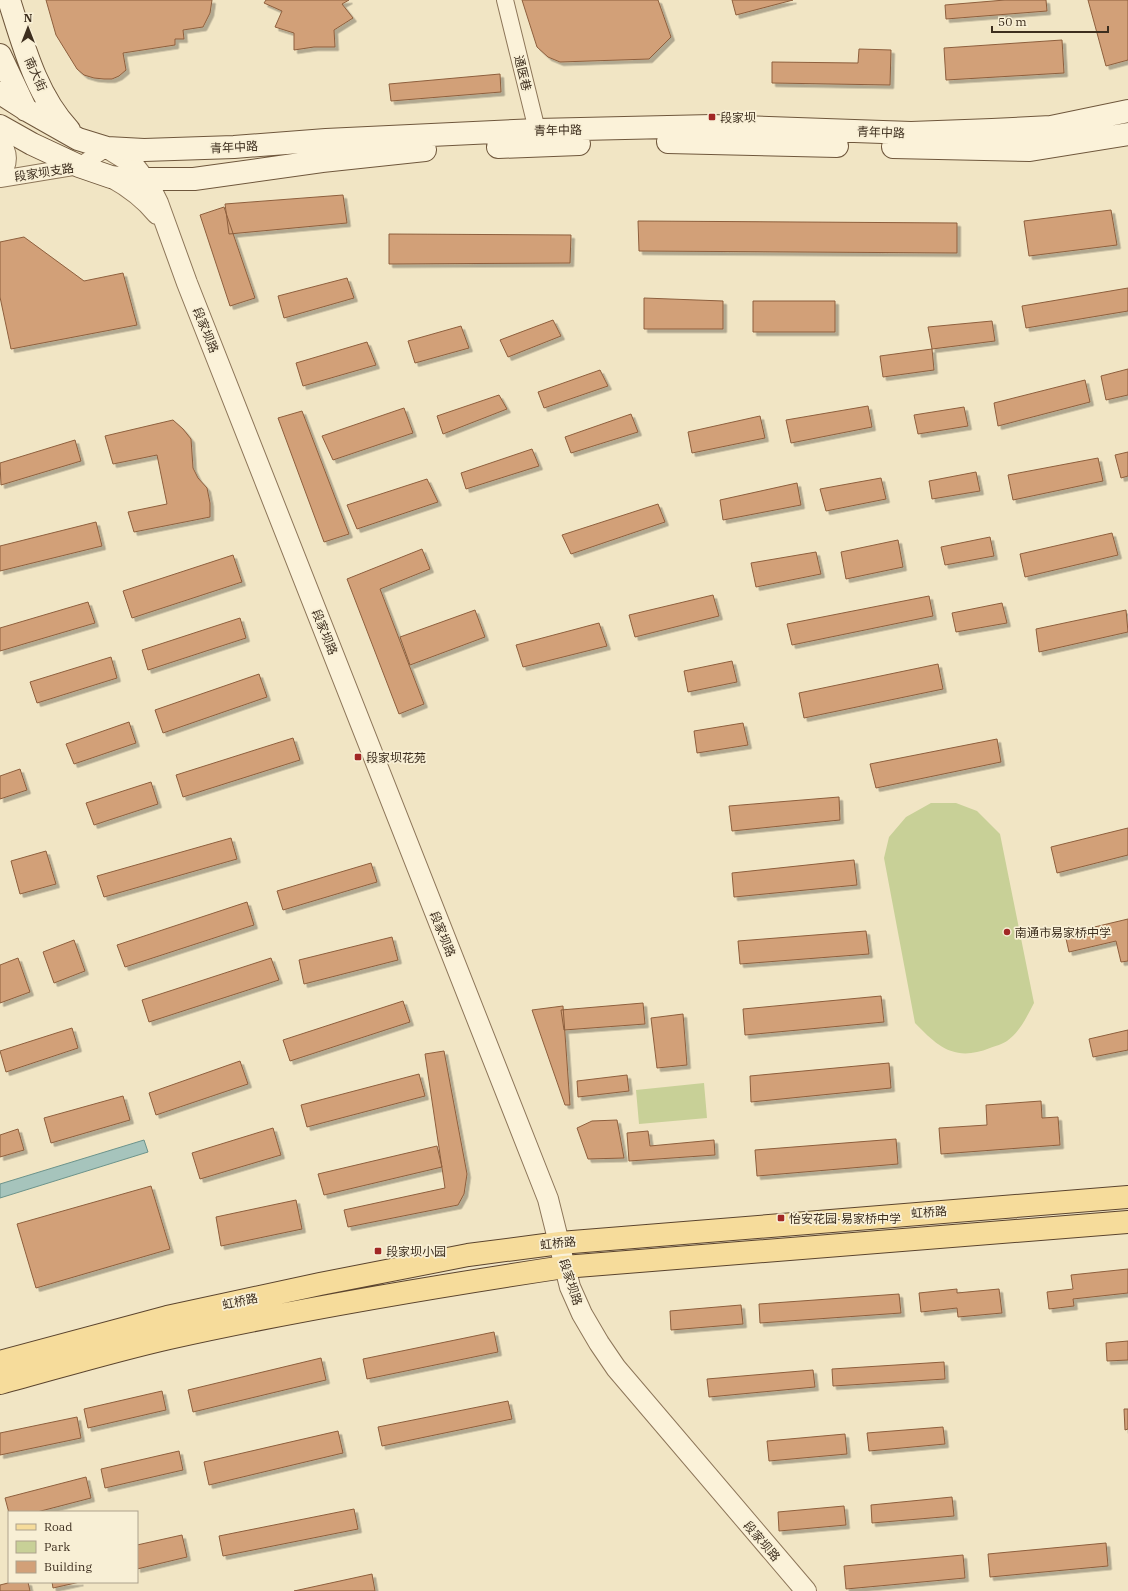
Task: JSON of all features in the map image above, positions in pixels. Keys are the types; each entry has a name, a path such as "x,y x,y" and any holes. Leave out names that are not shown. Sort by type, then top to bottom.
{"main road":[{"name":"南大街","path":"9,0 21,40 48,102 60,121 78,139"},
{"name":"南大街","path":"0,55 34,125 51,146 79,166"},
{"name":"青年中路","path":"0,93 78,139 107,148 144,150 189,149 326,140 538,138 1030,150 1128,134"},
{"name":"青年中路","path":"0,126 32,144 79,166 111,177 126,179 194,179 412,150 538,138 712,126 911,133 992,130 1051,126 1128,111"},
{"name":"虹桥路","path":"0,1362 167,1317 313,1285 468,1254 560,1243 1128,1197"},
{"name":"虹桥路","path":"0,1383 184,1335 332,1305 564,1267 1128,1222"}],"street":[{"name":"通医巷","path":"505,0 538,138"},
{"path":"0,140 6,147 8,156 8,163 0,178"},
{"name":"段家坝支路","path":"0,178 79,166 107,148"},
{"name":"段家坝路","path":"107,148 133,164 150,185 158,202 187,283 548,1199 560,1243 564,1267 570,1287 582,1314 616,1368 806,1591"},
{"name":"段家坝路","path":"111,177 124,184 147,202 166,223"}],"green space":[{"path":"931,803 956,803 977,811 1000,834 1034,1003 1023,1024 1012,1037 1003,1043 978,1052 957,1053 948,1050 932,1039 915,1023 884,858 889,837 906,817"},
{"path":"704,1083 707,1118 639,1124 636,1090"}],"water":[{"path":"144,1140 148,1152 0,1198 0,1184"}],"building":[{"path":"46,0 212,0 210,13 203,27 183,30 184,39 175,39 175,45 123,53 126,70 119,76 112,79 104,79 84,75 77,69 56,35"},
{"path":"266,0 349,0 342,4 353,18 334,30 335,47 314,47 294,50 294,33 275,27 282,11 264,3"},
{"path":"522,0 658,0 671,37 649,59 560,62 548,57 537,47"},
{"path":"732,0 793,0 736,15"},
{"path":"1005,0 1046,0 1047,11 946,19 945,5"},
{"path":"1088,0 1128,0 1128,60 1106,66"},
{"path":"1062,40 1064,73 946,80 944,48"},
{"path":"859,49 891,50 890,85 772,83 772,62 858,63"},
{"path":"500,74 501,92 391,101 389,84"},
{"path":"343,195 347,223 229,234 225,204"},
{"path":"224,207 255,298 230,306 200,215"},
{"path":"1111,210 1117,245 1029,256 1024,221"},
{"path":"638,221 957,223 957,253 639,251"},
{"path":"389,234 571,235 570,263 389,264"},
{"path":"24,237 84,281 123,273 137,325 11,349 0,297 0,242"},
{"path":"347,278 354,298 284,318 278,296"},
{"path":"1128,288 1128,311 1026,328 1022,306"},
{"path":"644,298 723,301 723,329 644,329"},
{"path":"753,301 835,301 835,332 753,332"},
{"path":"553,320 561,336 508,357 500,340"},
{"path":"992,321 995,341 932,349 928,327"},
{"path":"461,326 469,348 415,363 408,341"},
{"path":"367,342 376,365 303,386 296,363"},
{"path":"932,349 934,370 883,377 880,356"},
{"path":"1128,369 1128,395 1106,400 1101,376"},
{"path":"600,370 608,386 544,408 538,392"},
{"path":"1085,380 1090,402 998,426 994,403"},
{"path":"499,395 507,409 443,434 437,416"},
{"path":"868,406 872,427 791,443 786,420"},
{"path":"964,407 968,426 918,434 914,415"},
{"path":"404,408 413,433 333,460 322,436"},
{"path":"302,411 349,534 324,542 278,418"},
{"path":"631,414 638,432 571,453 565,437"},
{"path":"760,416 765,438 692,453 688,432"},
{"path":"173,420 191,439 193,468 198,478 207,488 210,503 210,517 134,532 128,512 167,504 157,455 113,464 105,436"},
{"path":"75,440 81,461 1,485 0,463"},
{"path":"532,449 539,466 466,489 461,473"},
{"path":"1128,452 1128,476 1121,478 1115,455"},
{"path":"1098,458 1103,481 1013,500 1008,475"},
{"path":"976,472 980,491 932,499 929,481"},
{"path":"881,478 886,499 826,511 820,489"},
{"path":"427,479 438,502 357,529 347,505"},
{"path":"797,483 801,505 723,520 720,500"},
{"path":"658,504 665,522 571,554 562,535"},
{"path":"96,522 102,546 0,571 0,546"},
{"path":"1112,533 1118,555 1025,577 1020,554"},
{"path":"990,537 994,556 945,565 941,547"},
{"path":"898,540 903,567 846,579 841,552"},
{"path":"422,549 430,569 380,589 424,704 399,714 347,579"},
{"path":"816,552 821,574 756,587 751,563"},
{"path":"233,555 242,582 132,618 123,591"},
{"path":"713,595 719,616 635,637 629,615"},
{"path":"929,596 933,616 792,645 787,624"},
{"path":"88,602 95,623 0,651 0,628"},
{"path":"1002,603 1007,623 956,632 952,613"},
{"path":"475,610 485,637 410,665 400,637"},
{"path":"1126,610 1128,632 1039,652 1036,629"},
{"path":"240,618 246,638 148,670 142,650"},
{"path":"599,623 607,646 523,667 516,645"},
{"path":"111,657 117,678 37,703 30,682"},
{"path":"732,661 737,682 688,692 684,671"},
{"path":"938,664 943,689 804,718 799,693"},
{"path":"259,674 267,697 163,733 155,710"},
{"path":"129,722 136,743 74,764 66,744"},
{"path":"743,723 748,745 697,753 694,731"},
{"path":"293,738 300,760 183,797 176,775"},
{"path":"997,739 1001,762 876,788 870,764"},
{"path":"20,769 27,790 0,799 0,776"},
{"path":"151,782 158,804 94,825 86,803"},
{"path":"839,797 840,820 732,831 729,806"},
{"path":"1128,828 1128,855 1057,873 1051,847"},
{"path":"231,838 237,859 104,897 97,876"},
{"path":"46,851 56,884 20,894 11,861"},
{"path":"854,860 857,885 734,897 732,873"},
{"path":"371,863 377,882 283,910 277,891"},
{"path":"247,902 254,925 125,967 117,945"},
{"path":"1128,919 1128,961 1121,962 1116,941 1069,952 1065,934"},
{"path":"866,931 869,954 740,964 738,941"},
{"path":"392,937 398,960 304,984 299,960"},
{"path":"74,940 85,971 54,983 43,952"},
{"path":"18,958 30,992 0,1003 0,965"},
{"path":"271,958 279,980 149,1022 142,1000"},
{"path":"881,996 884,1022 745,1035 743,1009"},
{"path":"403,1001 410,1022 290,1061 283,1040"},
{"path":"643,1003 645,1024 564,1030 561,1010"},
{"path":"563,1006 570,1105 565,1105 532,1010"},
{"path":"683,1014 687,1065 657,1068 651,1018"},
{"path":"72,1028 78,1048 6,1072 0,1051"},
{"path":"1128,1030 1128,1050 1093,1057 1089,1039"},
{"path":"444,1051 467,1174 464,1194 458,1205 348,1227 344,1210 445,1188 425,1054"},
{"path":"240,1061 248,1084 156,1115 149,1093"},
{"path":"889,1063 891,1088 751,1102 750,1076"},
{"path":"419,1074 425,1096 307,1127 301,1105"},
{"path":"627,1075 629,1091 578,1097 577,1081"},
{"path":"123,1096 130,1120 51,1143 44,1118"},
{"path":"1041,1101 1042,1118 1058,1117 1060,1145 941,1154 939,1128 987,1125 986,1105"},
{"path":"617,1120 624,1158 588,1159 577,1128 592,1121"},
{"path":"273,1128 281,1155 200,1179 192,1153"},
{"path":"18,1129 24,1150 0,1157 0,1135"},
{"path":"648,1131 650,1146 714,1140 715,1155 629,1161 627,1133"},
{"path":"896,1139 898,1164 757,1176 755,1150"},
{"path":"437,1146 442,1167 324,1195 318,1174"},
{"path":"151,1186 170,1249 36,1288 17,1224"},
{"path":"296,1200 302,1229 221,1246 216,1217"},
{"path":"1128,1269 1128,1293 1073,1299 1074,1306 1049,1309 1047,1292 1073,1289 1071,1275"},
{"path":"957,1289 957,1293 999,1289 1002,1313 958,1317 957,1308 921,1312 919,1293"},
{"path":"899,1294 901,1313 760,1323 759,1304"},
{"path":"741,1305 743,1324 671,1330 670,1311"},
{"path":"494,1332 498,1352 367,1379 363,1359"},
{"path":"1128,1341 1128,1360 1107,1361 1106,1343"},
{"path":"321,1358 326,1380 193,1412 188,1390"},
{"path":"944,1362 945,1379 833,1386 832,1369"},
{"path":"813,1370 815,1387 709,1397 707,1379"},
{"path":"162,1391 166,1410 88,1428 84,1409"},
{"path":"508,1401 512,1419 382,1446 378,1427"},
{"path":"1124,1409 1128,1409 1128,1429 1125,1430"},
{"path":"77,1417 81,1438 0,1455 0,1433"},
{"path":"943,1427 945,1444 869,1451 867,1433"},
{"path":"338,1431 343,1453 209,1485 204,1462"},
{"path":"845,1434 847,1454 769,1461 767,1441"},
{"path":"179,1451 183,1470 105,1488 101,1469"},
{"path":"86,1477 91,1498 41,1511 8,1511 5,1498"},
{"path":"952,1497 954,1516 872,1523 871,1505"},
{"path":"844,1506 846,1525 779,1531 778,1512"},
{"path":"354,1509 358,1529 223,1556 219,1536"},
{"path":"182,1535 187,1557 138,1569 138,1545"},
{"path":"1106,1543 1108,1566 990,1577 988,1554"},
{"path":"963,1555 965,1578 846,1589 844,1566"},
{"path":"372,1574 375,1591 294,1591"},
{"path":"8,1583 28,1583 30,1591 0,1591 0,1585"},
{"path":"52,1583 76,1583 53,1588"}],"place":[{"name":"段家坝","path":"712,117"},
{"name":"段家坝花苑","path":"358,757"},
{"name":"南通市易家桥中学","path":"1007,932"},
{"name":"怡安花园·易家桥中学","path":"781,1218"},
{"name":"段家坝小园","path":"378,1251"}]}
